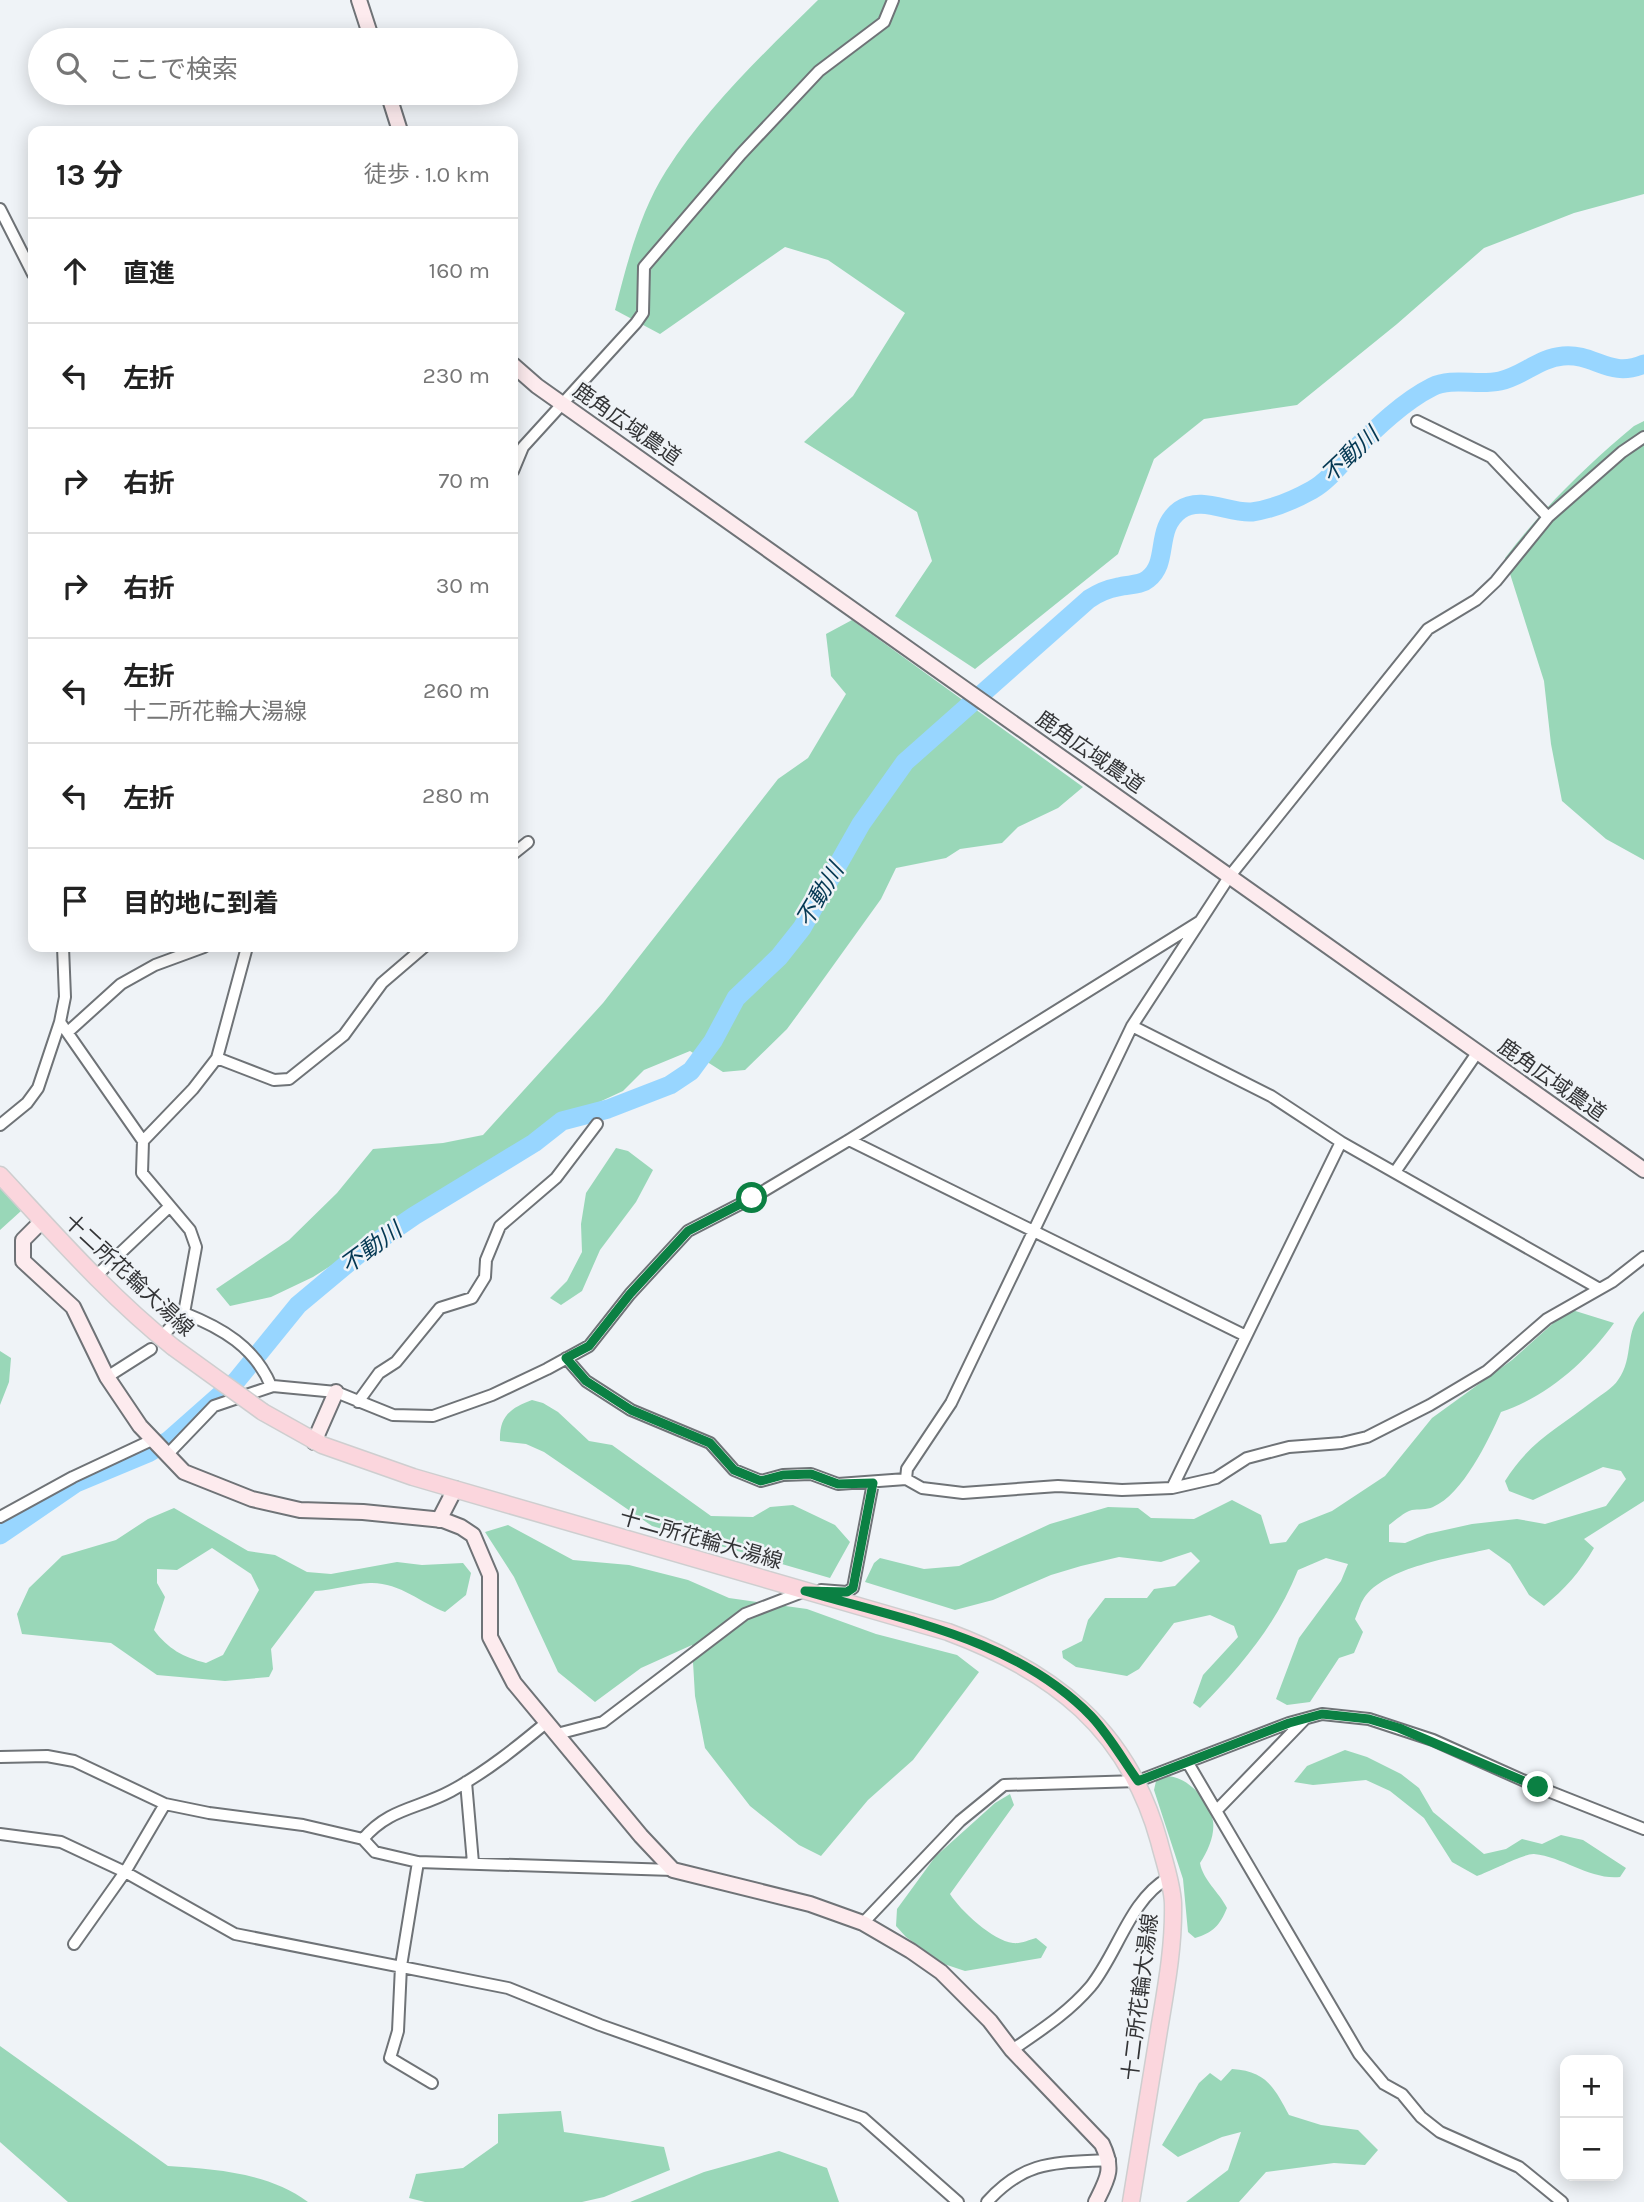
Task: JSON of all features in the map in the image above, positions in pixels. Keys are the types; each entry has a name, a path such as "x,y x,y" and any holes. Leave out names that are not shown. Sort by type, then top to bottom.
{"main road":[{"name":"十二所花輪大湯線","path":"0,1175 41,1222 142,1322 263,1412 314,1442 456,1489 947,1632 1019,1662 1053,1685 1094,1719 1138,1781 1173,1902 1167,1977 1131,2202"}],"street":[{"path":"359,0 368,28"},
{"path":"518,459 523,447 643,313 644,267 741,154 819,71 884,22 893,0"},
{"path":"392,105 398,126"},
{"path":"0,209 28,264"},
{"name":"鹿角広域農道","path":"518,369 1644,1170"},
{"path":"1417,421 1491,457 1548,517"},
{"path":"906,1479 907,1469 951,1403 1132,1026 1205,918 1229,877 1428,629 1476,600 1496,581 1548,517 1622,452 1644,437"},
{"path":"518,850 528,842"},
{"path":"0,1517 73,1477 159,1448 214,1406 271,1386 336,1392 393,1415 433,1416 492,1395 589,1346 630,1294 688,1231 752,1198 849,1140 1205,918"},
{"path":"0,1125 27,1103 38,1088 60,1022 65,997 63,952"},
{"path":"69,1031 121,984 155,965 190,952"},
{"path":"143,1141 193,1089 217,1058 246,952"},
{"path":"217,1058 274,1080 289,1079 344,1035 382,983 418,952"},
{"path":"60,1022 69,1031 92,1070 143,1141 142,1173 190,1230 195,1247 184,1312 167,1331"},
{"path":"1132,1026 1271,1096 1341,1142 1598,1288"},
{"path":"1395,1172 1477,1053"},
{"path":"358,1402 379,1373 396,1362 440,1308 472,1298 485,1277 486,1260 500,1226 556,1178 597,1124"},
{"path":"849,1140 1033,1234 1246,1336"},
{"path":"1172,1489 1341,1142"},
{"path":"96,1276 169,1207"},
{"path":"41,1222 23,1240 23,1261 79,1314 107,1377 159,1448 184,1472 252,1499 300,1510 363,1512 439,1520 461,1527 473,1535 490,1575 490,1637 514,1683 673,1870"},
{"path":"566,1358 586,1381 631,1410 710,1443 734,1470 761,1481 783,1475 811,1474 838,1484 906,1479 922,1488 963,1493 1058,1486 1122,1490 1172,1489 1216,1478 1247,1458 1289,1447 1342,1443 1367,1437 1430,1405 1487,1371 1547,1319 1612,1282 1644,1257"},
{"path":"184,1312 229,1333 248,1353 271,1386"},
{"path":"107,1377 151,1349"},
{"path":"314,1442 336,1392"},
{"path":"557,1734 603,1723 745,1614 805,1591 847,1592 853,1588 873,1483"},
{"path":"439,1520 456,1489"},
{"path":"863,1923 960,1821 1004,1785 1138,1781 1322,1714 1351,1717 1399,1728 1644,1829"},
{"path":"1217,1810 1306,1719"},
{"path":"363,1839 375,1824 466,1782 513,1751 547,1722"},
{"path":"0,1757 47,1756 74,1762 165,1804 209,1813 303,1825 363,1839 375,1852 418,1862 673,1870 810,1904 863,1923 941,1972 990,2021 1012,2050 1090,2128 1110,2160 1108,2178 1096,2202"},
{"path":"1188,1763 1359,2054 1384,2084 1402,2094 1421,2117 1440,2132 1519,2167 1562,2202"},
{"path":"466,1782 472,1863"},
{"path":"74,1944 125,1872 165,1804"},
{"path":"0,1834 61,1842 125,1872 235,1934 508,1988 600,2025 863,2118 958,2202"},
{"path":"418,1862 401,1965 398,2031 390,2057 432,2082"},
{"path":"1012,2050 1063,2016 1091,1985 1149,1891 1168,1878"},
{"path":"987,2202 1012,2177 1030,2169 1056,2163 1110,2160"}],"green space":[{"path":"818,0 1644,0 1644,194 1574,213 1484,248 1397,324 1297,405 1204,419 1154,459 1118,554 975,669 895,616 932,561 917,512 804,442 853,396 905,313 828,260 785,247 660,334 615,310 642,221 666,171 718,103"},
{"path":"1644,421 1644,860 1606,839 1562,801 1551,744 1544,681 1505,558 1534,522 1582,472 1634,426"},
{"path":"852,620 1083,787 1058,808 1018,827 1002,843 960,849 946,858 896,868 881,899 787,1029 745,1070 723,1072 690,1051 644,1070 623,1091 567,1117 313,1277 271,1297 230,1306 216,1289 289,1240 337,1193 373,1149 443,1143 483,1135 603,1003 778,779 808,758 846,694 831,676 826,634"},
{"path":"616,1148 628,1151 653,1170 636,1202 600,1250 582,1291 561,1305 550,1298 567,1281 582,1252 581,1224 586,1193"},
{"path":"0,1187 21,1211 0,1230"},
{"path":"1569,1309 1614,1323 1579,1364 1565,1376 1534,1397 1501,1412 1473,1465 1454,1491 1433,1507 1403,1514 1389,1525 1389,1542 1405,1543 1427,1534 1472,1524 1517,1519 1545,1524 1606,1506 1626,1479 1621,1471 1603,1467 1533,1500 1509,1491 1505,1481 1534,1445 1616,1383 1626,1362 1633,1327 1644,1311 1644,1501 1584,1539 1594,1548 1572,1580 1544,1606 1529,1595 1510,1564 1489,1549 1421,1565 1387,1578 1374,1587 1361,1603 1355,1619 1363,1632 1354,1653 1339,1658 1310,1702 1287,1705 1276,1699 1299,1638 1341,1581 1348,1564 1326,1558 1298,1570 1279,1609 1256,1644 1200,1708 1193,1703 1203,1675 1238,1637 1234,1626 1210,1615 1174,1623 1139,1669 1127,1676 1076,1667 1063,1658 1062,1651 1082,1641 1088,1620 1105,1598 1147,1598 1154,1589 1175,1586 1200,1561 1191,1552 1161,1562 1119,1557 1081,1566 1051,1575 993,1600 955,1610 865,1582 874,1563 880,1558 924,1569 959,1566 1050,1524 1108,1507 1138,1508 1151,1518 1194,1519 1232,1500 1261,1515 1270,1544 1286,1542 1299,1524 1332,1511 1385,1476 1432,1418 1512,1360"},
{"path":"0,1351 11,1358 9,1382 0,1405"},
{"path":"532,1400 558,1412 589,1441 612,1445 711,1516 753,1517 770,1507 793,1505 835,1525 850,1542 830,1578 652,1526 544,1452 526,1444 500,1441 501,1426 507,1414"},
{"path":"174,1508 248,1551 275,1555 307,1572 331,1574 397,1562 422,1565 463,1563 471,1573 466,1595 445,1612 400,1589 381,1584 370,1583 315,1591 271,1649 273,1669 269,1677 225,1681 157,1675 111,1643 22,1634 17,1614 29,1588 62,1556 116,1540 148,1519","holes":["212,1548 251,1574 259,1590 223,1655 206,1663 190,1658 171,1647 154,1630 165,1597 157,1583 157,1569 177,1570"]},
{"path":"508,1525 573,1560 629,1565 688,1580 729,1598 807,1609 876,1634 957,1655 979,1672 913,1760 868,1800 821,1856 799,1845 750,1806 705,1748 695,1696 692,1645 641,1668 595,1702 558,1672 514,1577 485,1532"},
{"path":"1345,1750 1367,1757 1401,1774 1419,1788 1433,1812 1484,1854 1506,1849 1522,1839 1542,1844 1561,1835 1583,1840 1626,1868 1620,1877 1609,1877 1556,1859 1529,1854 1477,1876 1452,1862 1424,1818 1390,1791 1366,1780 1313,1785 1294,1782 1307,1766"},
{"path":"1164,1776 1180,1779 1195,1790 1206,1804 1213,1821 1210,1843 1200,1863 1204,1875 1227,1908 1215,1927 1207,1934 1195,1938 1188,1932 1183,1879 1154,1790 1156,1781"},
{"path":"1010,1794 1014,1805 950,1894 969,1916 996,1937 1016,1943 1036,1938 1047,1947 1041,1958 965,1971 944,1964 906,1937 896,1926 897,1909 935,1857 995,1803"},
{"path":"0,2046 168,2166 241,2174 293,2192 308,2202 68,2202 0,2142"},
{"path":"1232,2069 1253,2073 1268,2082 1289,2115 1321,2125 1358,2130 1378,2150 1365,2165 1334,2163 1266,2172 1239,2202 1186,2202 1228,2170 1241,2132 1222,2137 1178,2157 1162,2145 1199,2083 1210,2073 1221,2081"},
{"path":"561,2111 564,2132 664,2147 670,2170 604,2197 582,2202 425,2202 409,2198 416,2174 463,2168 498,2143 498,2114"},
{"path":"779,2151 827,2168 839,2202 630,2202 704,2172"}],"waterway":[{"name":"不動川","path":"0,1535 76,1483 148,1453 168,1441 237,1380 298,1305 359,1254 414,1216 534,1143 562,1121 608,1109 670,1085 691,1071 713,1041 736,998 779,957 802,928 861,824 905,762 1089,599 1106,590 1138,584 1148,579 1159,564 1167,526 1180,510 1197,504 1252,512 1298,497 1323,482 1401,407 1440,384 1500,381 1546,360 1563,356 1584,358 1621,369 1644,364"}],"route":[{"path":"752,1198 688,1231 630,1294 589,1346 566,1358 586,1381 631,1410 710,1443 734,1470 761,1481 783,1475 811,1474 838,1484 873,1483 853,1588 847,1592 805,1591 947,1632 1019,1662 1079,1704 1094,1719 1138,1781 1289,1723 1322,1714 1369,1719 1399,1728 1433,1740 1538,1787"}]}
